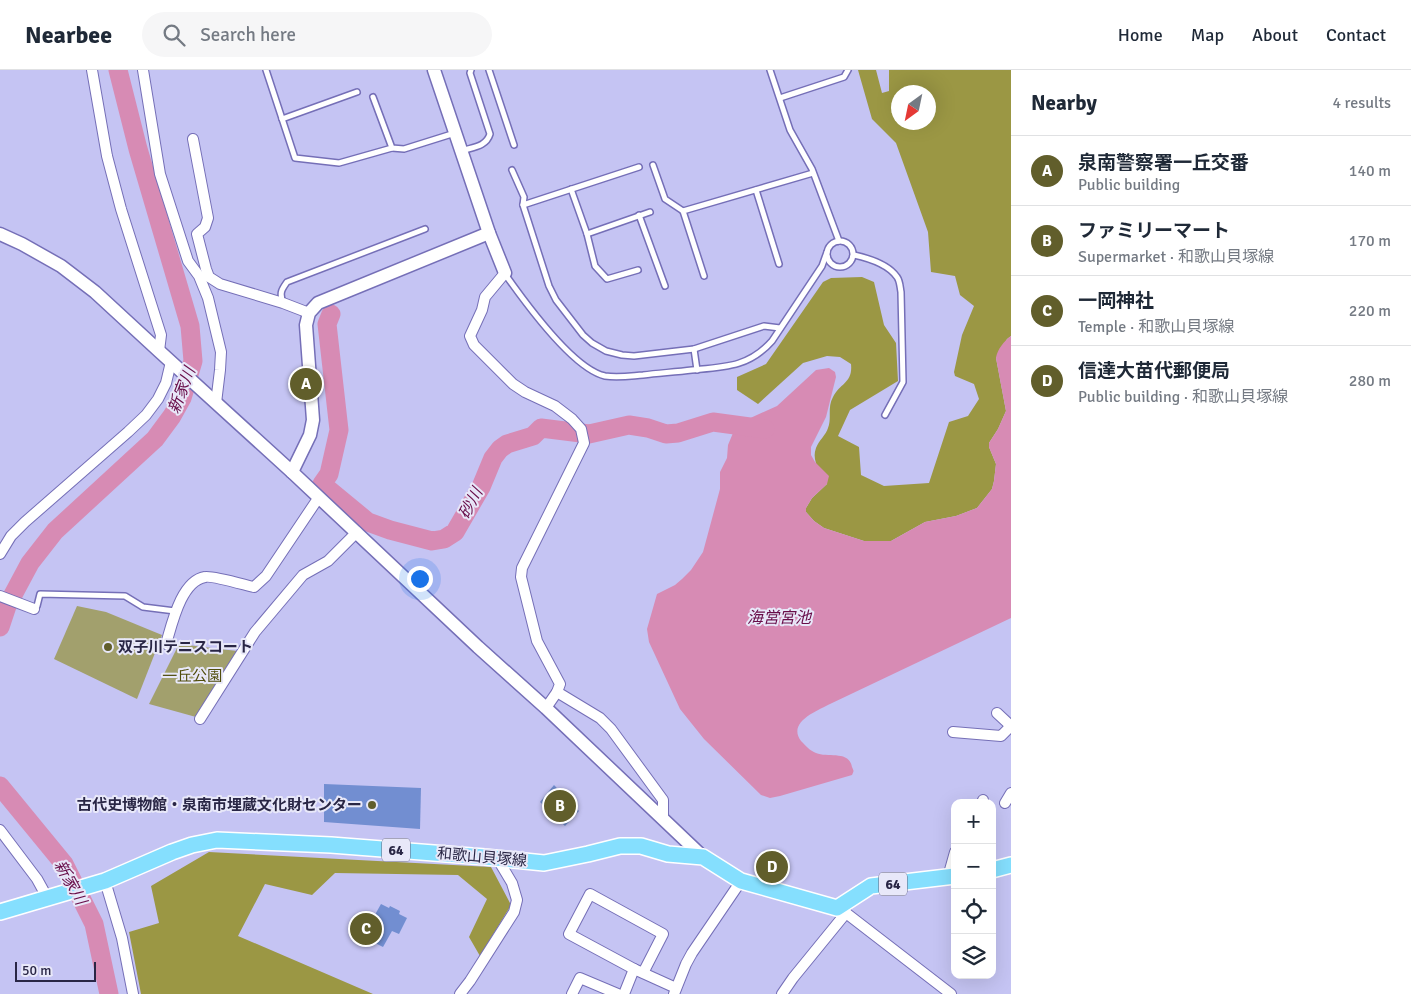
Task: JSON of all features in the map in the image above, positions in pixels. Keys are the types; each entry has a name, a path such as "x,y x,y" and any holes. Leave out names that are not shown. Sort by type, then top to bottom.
{"main road":[{"name":"和歌山貝塚線","path":"0,912 100,883 172,852 192,845 217,840 331,845 544,863 620,846 641,846 668,854 703,857 740,881 841,910"},
{"path":"996,869 1011,864"},
{"name":"64","path":"841,910 871,886 951,876"}],"street":[{"path":"92,70 107,156 121,209 161,335 158,351"},
{"path":"143,70 160,174 188,261 198,276 208,298 221,352 216,403"},
{"path":"434,70 489,233 505,274 485,297 482,310 470,336 474,345 513,384 525,392 555,406 572,419 582,434 584,443 522,568 521,577 536,641 560,684 546,708"},
{"path":"193,139 208,218 205,227 197,234 209,277 220,284 309,313"},
{"path":"292,472 310,435 314,420 306,325 309,313 318,303 489,233"},
{"path":"0,234 43,255 76,276 95,292 357,532 478,648 546,708 703,857"},
{"path":"0,554 11,536 25,522 146,415 158,400 166,383 171,362"},
{"path":"166,644 175,611 191,583 206,576 254,587 266,576 319,497"},
{"path":"200,719 255,632 285,596 303,575 328,562 357,532"},
{"path":"0,596 34,609"},
{"path":"557,692 600,718 611,728 663,800 662,818"},
{"path":"953,732 1001,736 1011,726 998,713"},
{"path":"1005,803 1011,793"},
{"path":"0,830 50,898"},
{"path":"460,994 514,912 517,900 512,883 498,858"},
{"path":"624,994 638,971 663,934 590,894 569,934 638,971 675,991 692,953 740,881"},
{"path":"100,883 122,938 133,994"},
{"path":"782,994 841,910 952,994"},
{"path":"572,994 580,978 618,994"}],"lane":[{"path":"266,70 294,158 339,163 392,148 404,149 455,133"},
{"path":"461,151 482,144 488,140 490,134 470,73 471,70"},
{"path":"489,70 514,145"},
{"path":"770,70 790,130 813,173 839,241"},
{"path":"780,98 844,77 848,70"},
{"path":"282,119 356,92"},
{"path":"373,97 392,148"},
{"path":"654,165 665,199 683,211 704,276"},
{"path":"523,205 639,166"},
{"path":"512,170 524,197 523,205 549,286 570,320 592,343 606,351 634,356 694,350 764,326 780,328"},
{"path":"683,211 813,173"},
{"path":"570,189 587,234 595,266 607,279 638,270"},
{"path":"756,190 779,264"},
{"path":"587,234 650,212"},
{"path":"639,215 665,286"},
{"path":"283,303 280,297 287,282 425,229"},
{"path":"505,274 561,345 572,356 603,375 621,377 714,368 741,363 753,358 763,351 780,328 822,266 829,246 839,241 844,242 849,244 854,255 848,265 839,268 829,263 827,252"},
{"path":"854,255 866,258 890,269 898,278 901,292 903,382 885,415"},
{"path":"822,266 834,266"},
{"path":"694,350 696,370"},
{"path":"34,609 37,606 40,594 125,596 142,607 175,611"}],"green space":[{"name":"双子川テニスコート","path":"77,606 106,612 162,635 137,699 54,659"},
{"name":"一丘公園","path":"179,644 237,651 196,717 149,704"}],"shaded area":[{"path":"858,70 876,70 882,93 889,91 889,70 1011,70 1011,336 1007,339 996,358 1006,411 989,443 996,464 992,489 977,508 956,516 925,522 891,541 864,541 824,528 806,512 806,508 812,498 827,484 817,467 815,453 817,445 828,428 831,401 836,392 848,379 851,364 840,357 827,356 803,363 758,404 737,390 737,377 766,364 823,282 831,278 862,277 874,282 884,325 896,343 898,381 850,410 838,436 859,447 861,475 884,486 929,483 949,422 968,416 979,399 974,384 955,376 954,372 962,335 974,306 960,295 955,276 931,272 928,232 896,143 872,119"},
{"path":"209,852 491,867 511,905 480,956 469,937 487,899 458,875 335,873 312,895 265,884 238,936 373,994 141,994 129,932 159,923 151,886"}],"water":[{"name":"海営宮池","path":"1011,336 1011,618 830,704 805,718 798,728 801,741 816,753 847,758 853,770 852,775 780,796 770,798 761,795 704,739 680,709 649,642 647,629 657,594 675,585 682,579 691,570 703,552 720,489 720,472 727,458 728,445 733,433 746,420 777,406 816,370 829,368 835,372 836,377 826,417 811,447 811,455 815,462 829,476 827,484 812,498 806,508 806,512 824,528 864,541 891,541 925,522 956,516 977,508 992,489 996,464 989,443 1006,411 996,358 1001,346"}],"building":[{"name":"古代史博物館・泉南市埋蔵文化財センター","path":"324,784 421,788 420,829 324,822"},
{"path":"554,785 579,811 565,826 540,802"},
{"path":"381,904 400,911 399,914 407,918 399,934 392,931 383,947 371,941 380,924 372,920"}],"waterway":[{"name":"新家川","path":"0,627 7,606 30,563 55,531 155,439 172,416 182,398 193,361 190,326 138,149 118,70"},
{"name":"砂川","path":"331,314 327,324 339,430 329,474 322,484 368,522 390,530 432,541 444,539 455,532 481,487 493,458 500,449 507,444 533,436 541,428 589,434 629,425 648,428 666,434 678,433 713,422 765,429"},
{"name":"新家川","path":"0,786 64,864 94,924 109,994"}],"place":[{"name":"泉南警察署一丘交番","path":"306,384"},
{"name":"双子川テニスコート","path":"108,647"},
{"name":"古代史博物館・泉南市埋蔵文化財センター","path":"372,805"},
{"name":"ファミリーマート","path":"560,806"},
{"name":"信達大苗代郵便局","path":"772,867"},
{"name":"一岡神社","path":"366,929"}]}
